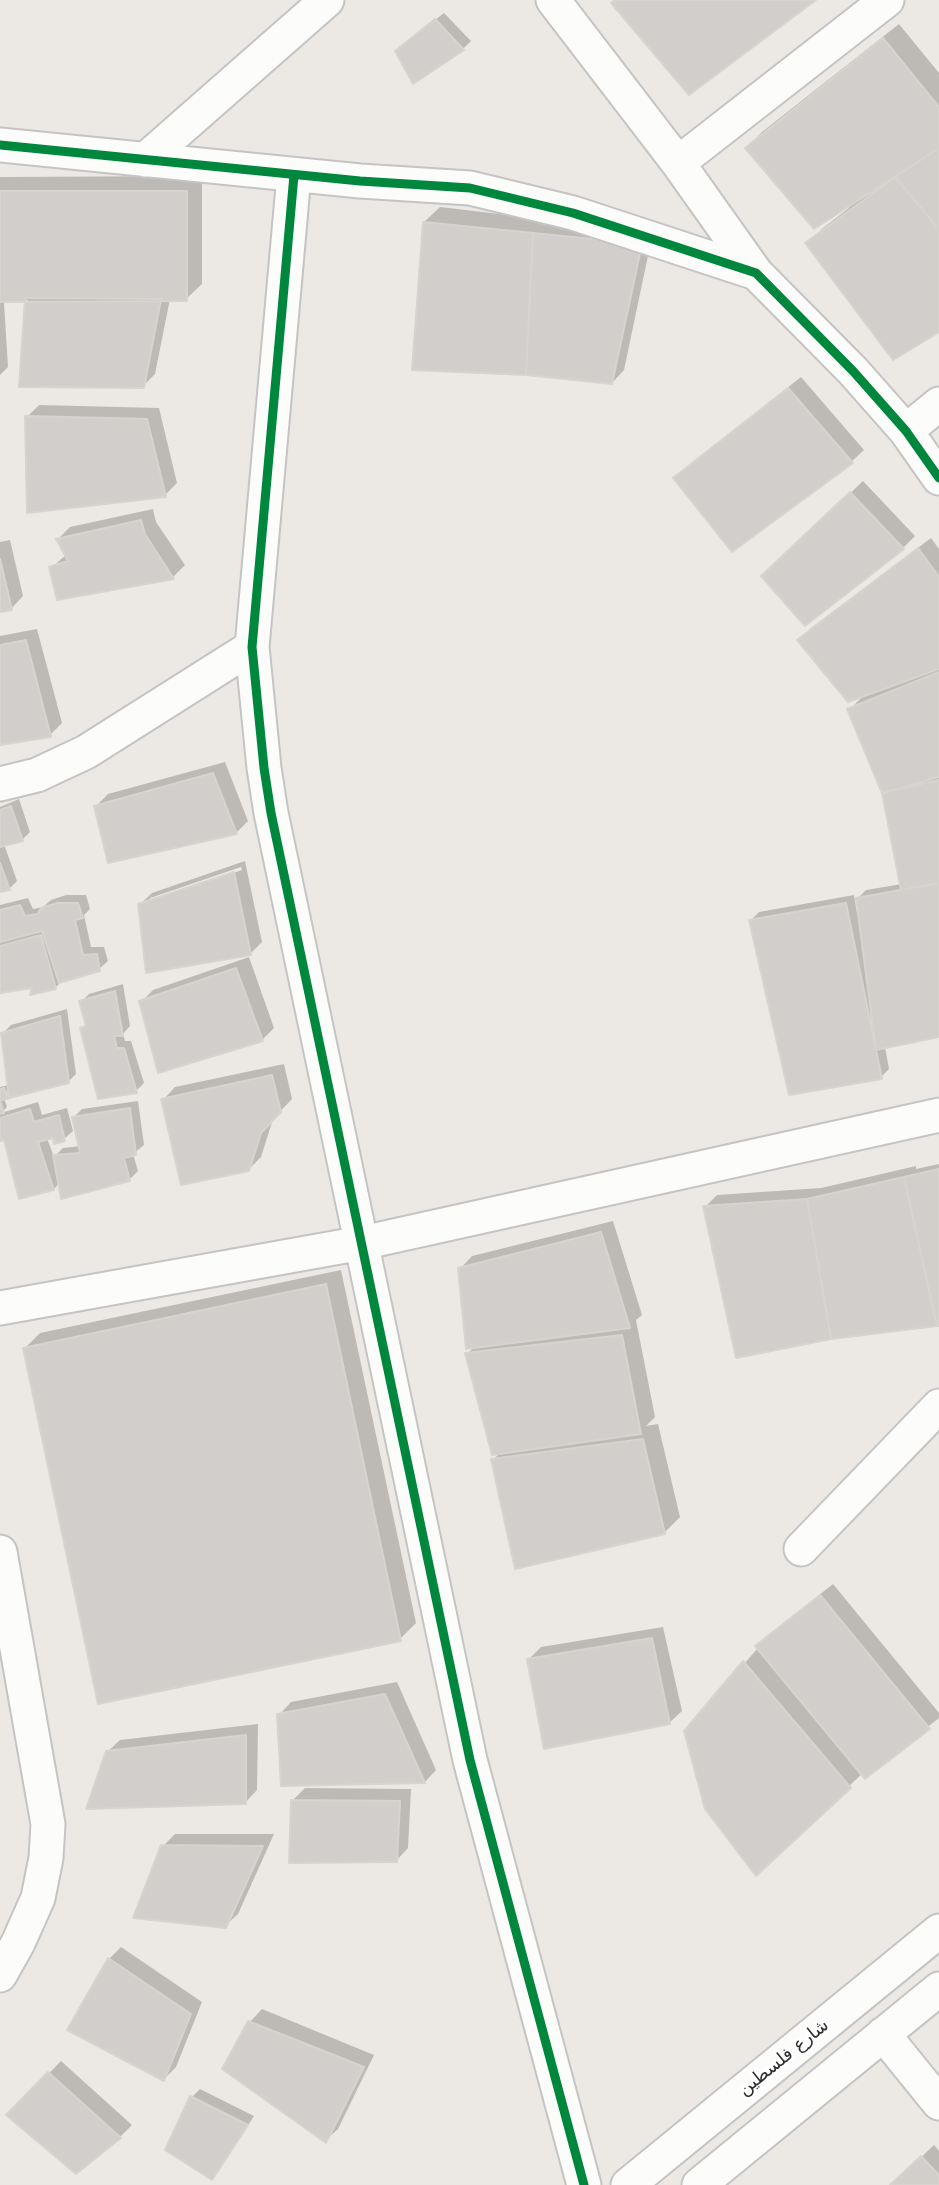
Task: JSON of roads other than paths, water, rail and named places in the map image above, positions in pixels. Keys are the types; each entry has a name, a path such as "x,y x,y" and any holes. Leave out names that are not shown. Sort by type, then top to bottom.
{"street":[{"path":"145,160 327,0"},
{"path":"553,0 678,163 757,273 853,371 906,431 939,478"},
{"path":"678,163 887,0"},
{"path":"0,145 294,175 470,188 573,213 757,273"},
{"path":"294,175 252,647 264,768 271,813 470,1759 584,2185"},
{"path":"906,431 939,404"},
{"path":"0,784 37,775 86,752 252,647"},
{"path":"0,1308 362,1244 939,1115"},
{"path":"801,1549 939,1406"},
{"path":"0,1552 13,1702 48,1824 46,1858 38,1898 0,1975"},
{"name":"شارع فلسطين","path":"628,2185 939,1931"},
{"path":"699,2185 939,1989"},
{"path":"883,2034 939,2103"}]}
